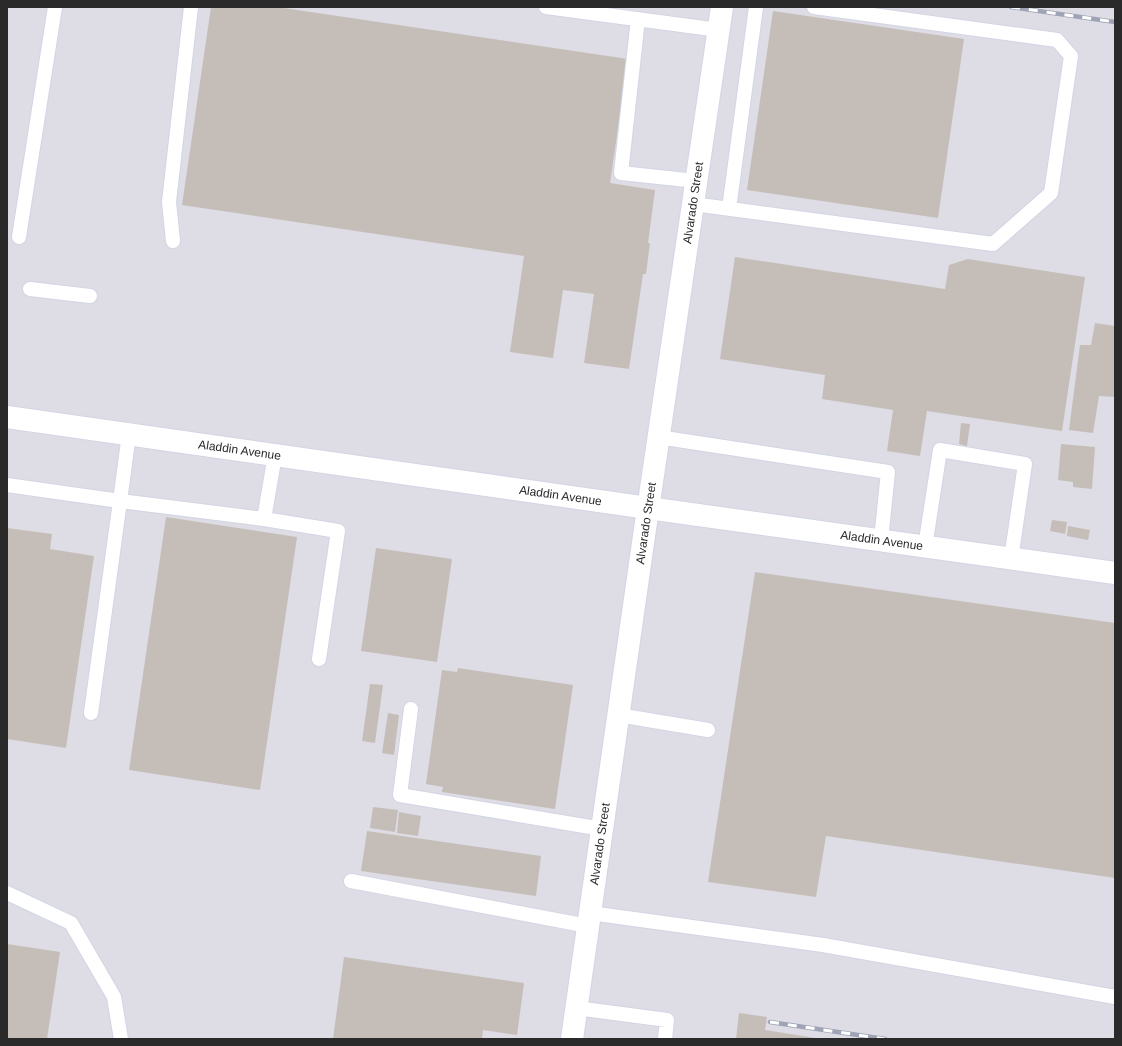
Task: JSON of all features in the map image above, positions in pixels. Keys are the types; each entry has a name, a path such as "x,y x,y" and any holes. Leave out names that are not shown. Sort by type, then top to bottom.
{"street":[{"name":"Alvarado Street","path":"572,1039 658,437 722,7"},
{"name":"Aladdin Avenue","path":"7,417 1115,573"}],"lane":[{"path":"19,237 55,7"},
{"path":"173,241 169,202 191,7"},
{"path":"546,7 718,30"},
{"path":"729,209 756,7"},
{"path":"693,204 993,244 1051,194 1071,56 1056,40 814,7"},
{"path":"638,19 620,173 696,181"},
{"path":"30,289 90,296"},
{"path":"91,713 128,434"},
{"path":"658,437 888,472 881,540"},
{"path":"925,547 940,450 1025,464 1011,559"},
{"path":"264,520 275,455"},
{"path":"7,484 338,531 319,659"},
{"path":"411,709 400,795 602,829"},
{"path":"618,715 708,730"},
{"path":"351,881 589,920 823,946 1115,997"},
{"path":"7,894 71,923 114,997 121,1039"},
{"path":"576,1008 667,1020 665,1039"}],"shaded area":[{"path":"7,7 1115,7 1115,1039 7,1039"}],"building":[{"path":"211,7 277,7 628,59 610,183 655,190 648,243 650,243 646,274 643,274 629,369 584,363 594,294 563,290 553,358 510,352 524,256 182,205"},
{"path":"773,11 964,39 938,218 747,190"},
{"path":"735,257 945,289 949,265 968,259 1085,277 1062,431 927,411 920,456 887,451 893,410 822,399 825,375 720,359"},
{"path":"1095,323 1115,326 1115,397 1099,396 1093,433 1069,430 1080,345 1091,345"},
{"path":"961,423 970,424 967,446 959,444"},
{"path":"1061,444 1095,447 1092,489 1073,487 1073,482 1058,480"},
{"path":"166,517 297,537 260,790 129,770"},
{"path":"1052,520 1067,522 1065,534 1050,531"},
{"path":"1068,526 1090,530 1088,540 1067,536"},
{"path":"7,528 52,534 50,549 94,556 66,748 7,739"},
{"path":"376,548 452,559 437,662 361,651"},
{"path":"755,572 1115,623 1115,878 826,836 816,897 708,882"},
{"path":"458,668 573,685 555,809 442,792 443,787 426,784 442,670 457,672"},
{"path":"370,684 383,685 375,743 362,741"},
{"path":"388,713 399,715 394,755 382,753"},
{"path":"373,807 398,810 395,832 370,828"},
{"path":"399,812 421,816 418,836 397,833"},
{"path":"367,831 541,856 536,896 361,871"},
{"path":"7,944 60,952 47,1039 7,1039"},
{"path":"344,957 524,983 517,1035 483,1030 482,1039 333,1039"},
{"path":"739,1013 767,1017 765,1030 822,1039 736,1039"}],"railway":[{"path":"1011,7 1115,22"},
{"path":"770,1022 885,1039"}]}
